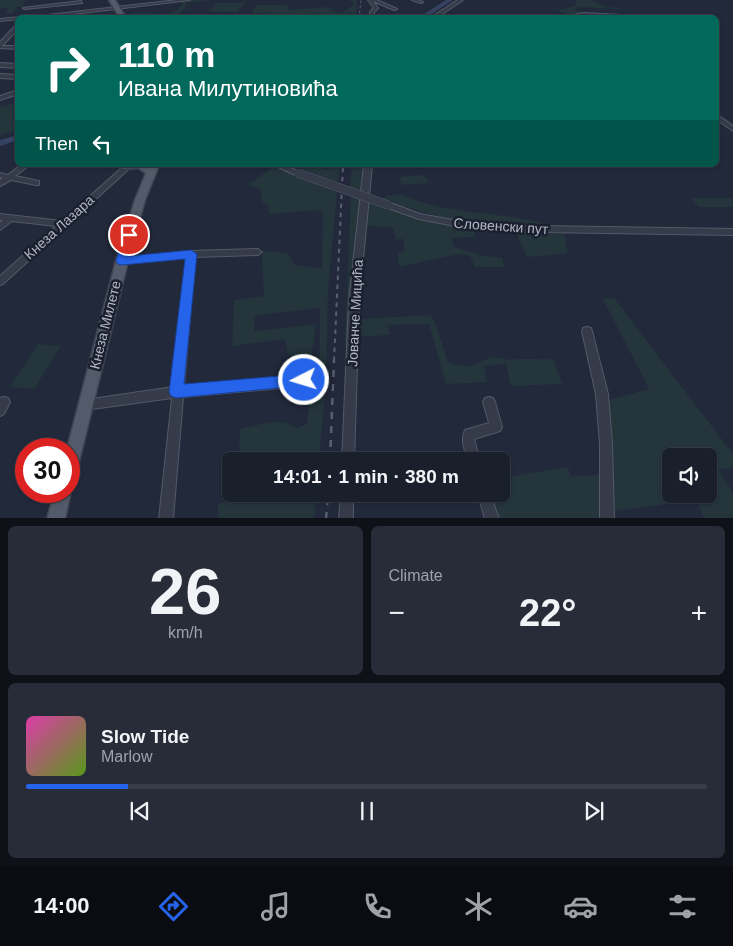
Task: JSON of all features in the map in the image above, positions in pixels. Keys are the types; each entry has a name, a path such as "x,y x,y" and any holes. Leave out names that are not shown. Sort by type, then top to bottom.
{"main road":[{"path":"112,0 121,15"},
{"name":"Кнеза Милете","path":"77,438 122,261 150,171"},
{"path":"56,518 60,503"}],"street":[{"path":"22,15 28,0"},
{"path":"48,15 188,0"},
{"path":"280,0 291,0"},
{"path":"370,0 376,8 372,15"},
{"path":"374,0 395,9"},
{"path":"414,0 421,2"},
{"path":"437,15 461,0"},
{"path":"25,8 81,1 83,11 87,15"},
{"path":"578,15 609,15"},
{"path":"0,20 15,19"},
{"path":"0,46 15,30"},
{"path":"0,34 12,33"},
{"path":"0,46 15,48"},
{"path":"0,65 15,66"},
{"path":"0,74 11,65"},
{"path":"0,74 15,76"},
{"path":"0,98 15,93"},
{"path":"719,118 733,129"},
{"path":"0,184 23,167"},
{"name":"Словенски пут","path":"284,167 419,216 481,228 733,232"},
{"name":"Јованче Мицића","path":"348,452 354,301 368,167"},
{"name":"Кнеза Лазара","path":"0,281 124,168"},
{"path":"0,175 36,183"},
{"path":"0,217 63,224"},
{"path":"0,227 12,218"},
{"path":"122,261 191,254 258,252"},
{"path":"166,518 176,392 191,254"},
{"path":"587,331 602,394 606,444 607,518"},
{"path":"85,405 176,392 304,380"},
{"path":"472,452 468,439 469,434 496,427 489,402"},
{"path":"346,518 347,502"},
{"path":"487,502 492,518"}],"shaded area":[{"path":"0,0 25,0 23,7 16,7 13,13 6,14 8,8 0,9"},
{"path":"212,0 185,3 185,9 178,15 162,15 176,11 183,3 179,1"},
{"path":"247,0 237,12 208,11 216,3 240,3"},
{"path":"351,0 357,0 356,15 352,15 352,13 344,15 275,15 251,13 256,5 287,5 290,10 328,7 339,13 344,12 354,4"},
{"path":"576,0 591,0 604,6 628,10 581,7 574,9 582,13 566,15 558,10 575,6"},
{"path":"133,13 156,13 158,15 126,15"},
{"path":"15,103 15,131 0,135 0,106"},
{"path":"273,167 337,192 328,291 326,382 320,452 239,452 240,429 277,422 291,424 297,428 307,424 311,386 319,380 320,308 255,315 254,331 316,324 312,355 288,355 285,339 232,346 234,300 264,296 262,255 264,251 287,253 295,265 322,269 323,217 321,210 269,214 268,204 263,204 260,188 248,185"},
{"path":"297,167 319,167 327,170 331,167 340,167 338,182"},
{"path":"352,167 366,167 363,191 350,187"},
{"path":"424,175 429,183 402,185 399,177"},
{"path":"401,194 436,206 543,223 467,221 442,217 382,199 386,196"},
{"path":"351,195 361,200 348,343 345,345"},
{"path":"690,198 733,198 733,207 699,207"},
{"path":"367,202 431,222 475,229 474,237 451,238 454,247 484,256 502,258 504,267 475,267 470,256 459,254 399,267 398,252 404,252 404,239 396,239 393,227 363,226"},
{"path":"516,233 564,234 568,253 527,257"},
{"path":"614,298 733,454 733,467 718,470 733,492 733,518 704,518 697,503 717,503 717,448 662,448 662,503 671,503 612,511 609,400 649,389 603,299"},
{"path":"430,315 435,322 448,362 456,365 472,366 493,357 510,360 553,358 562,384 511,386 506,364 484,366 487,382 446,384 429,324 388,325 389,335 355,337 357,319"},
{"path":"38,344 61,346 34,389 10,387"},
{"path":"568,467 571,477 602,474 601,518 496,518 491,502 510,502 510,477"},
{"path":"226,502 315,502 314,518 218,518 218,504"}],"waterway":[{"path":"425,15 450,0"},
{"path":"0,143 15,138"}],"railway":[{"path":"359,15 361,0"},
{"path":"334,361 343,167"},
{"path":"330,452 334,360"},
{"path":"326,518 327,502"}],"route":[{"path":"129,235 122,261 191,254 176,392 304,380"}]}
